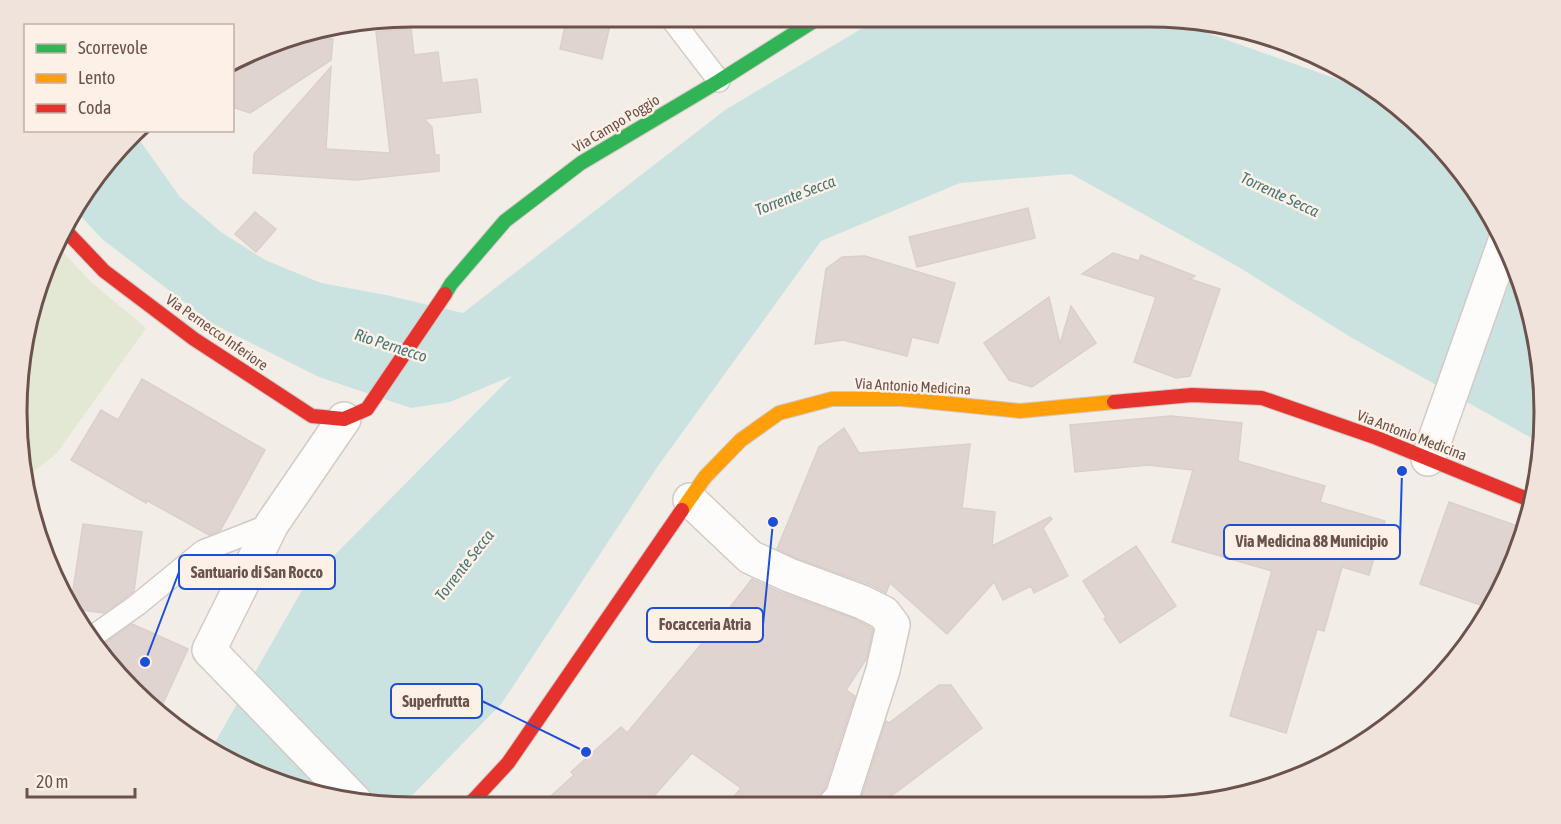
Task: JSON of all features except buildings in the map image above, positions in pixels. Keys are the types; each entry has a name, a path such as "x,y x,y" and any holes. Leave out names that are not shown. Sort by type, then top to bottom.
{"main road":[{"name":"Via Campo Poggio","path":"356,414 451,284 505,220 581,163 804,27"},
{"name":"Via Pernecco Inferiore","path":"70,236 104,271 194,339 312,416 356,414"},
{"name":"Via Antonio Medicina","path":"476,797 508,763 705,477 741,440 779,412 832,399 902,399 1020,411 1192,395 1262,398 1377,438 1524,498"}],"street":[{"path":"1428,459 1500,255"},
{"path":"346,791 209,650 272,524 356,414"},
{"path":"690,500 750,557 789,575 862,602 884,613 893,625 883,670 842,797"}],"lane":[{"path":"678,27 719,81"},
{"path":"97,633 137,605 202,551 272,524"}],"green space":[{"path":"62,252 92,283 146,328 56,454 32,473 27,412 30,362 47,288"}],"water":[{"path":"864,27 1149,27 1199,30 1349,83 1403,123 1438,158 1469,198 1494,242 1514,288 1527,337 1533,387 1533,439 1352,338 1237,266 1071,174 960,183 821,241 658,466 502,703 411,797 362,794 312,784 265,768 215,742 305,585 512,376 450,402 411,408 319,377 213,324 102,239 81,216 123,158 140,140 180,197 221,232 265,260 321,283 463,313 725,110"}],"traffic: fast":[{"path":"445,294 505,221 581,163 804,27"}],"traffic: slow":[{"path":"682,510 705,477 741,440 779,413 832,399 902,399 1020,411 1114,402"}],"traffic: jam":[{"path":"70,236 104,271 194,339 312,416 344,419 367,409 445,294"},
{"path":"1114,402 1192,395 1262,398 1377,438 1524,498"},
{"path":"476,797 508,763 682,510"}],"place":[{"name":"Via Medicina 88 Municipio","path":"1402,471"},
{"name":"Focacceria Atria","path":"773,522"},
{"name":"Santuario di San Rocco","path":"145,662"},
{"name":"Superfrutta","path":"586,752"}],"water label":[{"name":"Torrente Secca","path":"1280,194"},
{"name":"Torrente Secca","path":"795,195"},
{"name":"Rio Pernecco","path":"391,345"},
{"name":"Torrente Secca","path":"464,565"}]}
